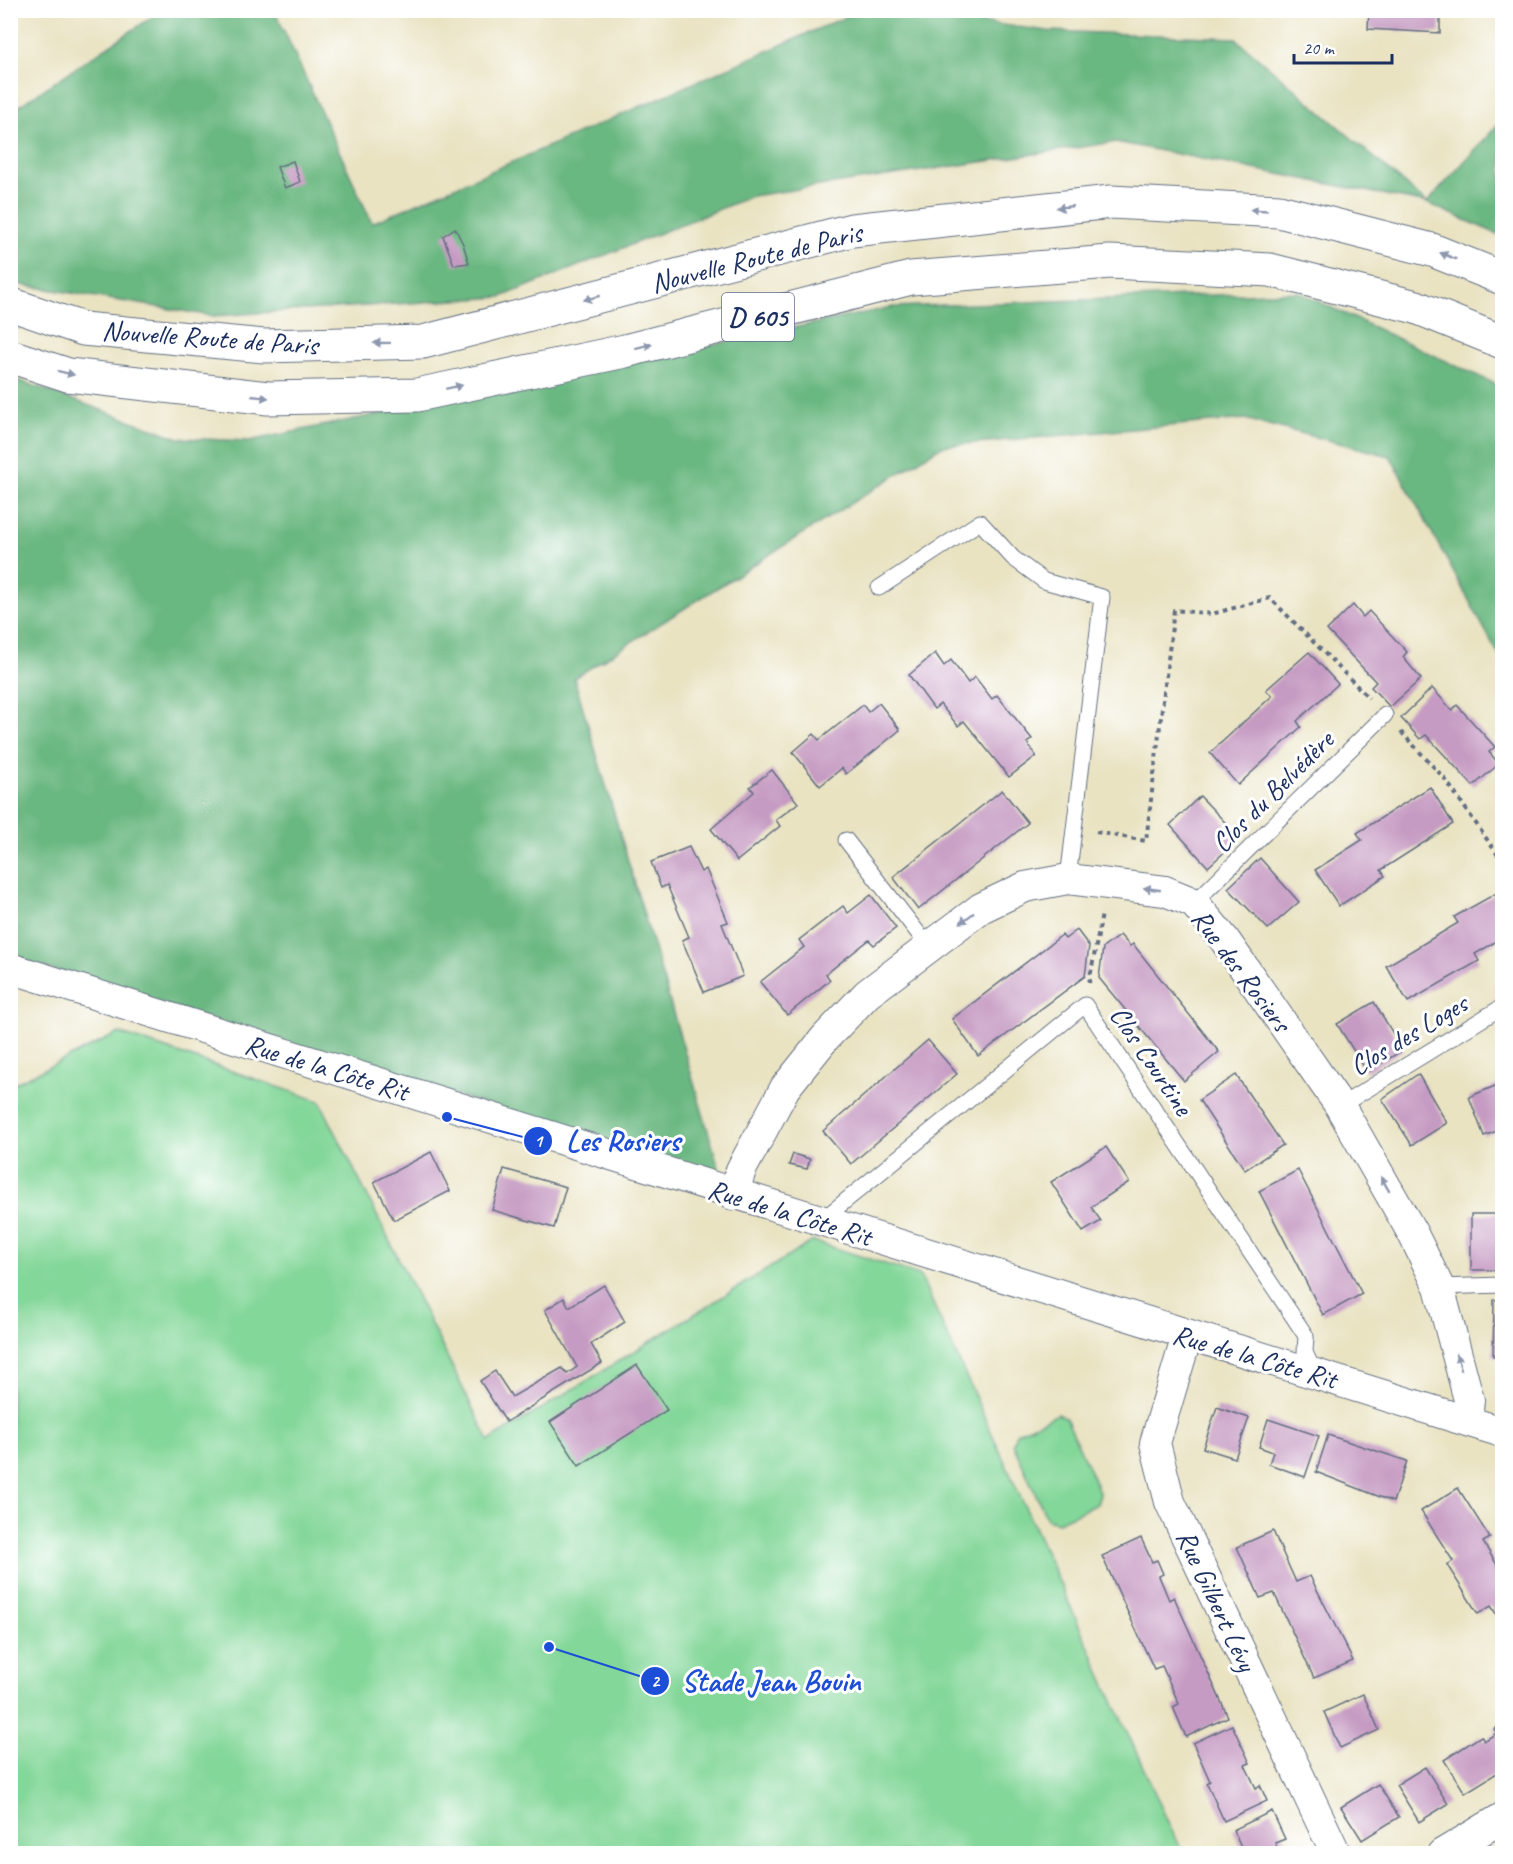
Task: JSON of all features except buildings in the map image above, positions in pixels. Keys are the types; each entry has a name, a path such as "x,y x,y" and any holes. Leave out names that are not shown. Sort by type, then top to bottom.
{"main road":[{"name":"Nouvelle Route de Paris","path":"10,304 83,329 241,344 264,346 423,342 852,230 1111,202 1279,211 1432,250 1503,278"},
{"name":"Nouvelle Route de Paris","path":"10,356 68,375 268,398 417,395 625,351 911,278 1110,262 1270,270 1416,307 1503,342"}],"street":[{"name":"Rue des Rosiers","path":"733,1195 741,1170 792,1079 825,1038 867,994 981,908 1025,887 1068,879 1165,891 1194,903 1224,939 1340,1106 1413,1234 1439,1287 1469,1400 1467,1419"},
{"name":"Rue de la Côte Rit","path":"10,968 733,1195 1187,1336 1467,1419 1503,1432"},
{"name":"Rue Gilbert Lévy","path":"1187,1336 1155,1443 1170,1502 1336,1854"},
{"path":"1442,1854 1503,1818"}],"lane":[{"path":"879,588 980,522 1013,558 1044,581 1102,597 1068,879"},
{"name":"Clos du Belvédère","path":"1194,903 1385,714"},
{"path":"846,840 929,946"},
{"name":"Clos Courtine","path":"820,1222 1085,1005 1306,1336 1305,1352 1314,1372"},
{"name":"Clos des Loges","path":"1340,1106 1503,1007"},
{"path":"1439,1287 1503,1285"}],"path":[{"path":"1074,828 1146,841 1174,610 1212,614 1270,598 1385,714 1445,780 1503,861"},
{"path":"1085,1005 1108,883"}],"green space":[{"path":"161,11 275,11 372,223 859,11 895,11 1048,31 1235,38 1427,203 1116,142 752,196 501,297 213,316 11,283 10,112"},
{"path":"1502,120 1502,236 1427,203"},
{"path":"1298,292 1502,387 1502,661 1390,456 1245,419 942,446 574,678 722,1178 11,957 10,377 179,438 249,441 893,307"},
{"path":"119,1033 320,1101 489,1441 813,1241 920,1275 1182,1853 11,1853 11,1085"},
{"path":"1058,1414 1066,1418 1100,1494 1097,1504 1058,1522 1047,1519 1013,1444 1016,1433"}],"place":[{"name":"Les Rosiers","path":"447,1117"},
{"name":"Stade Jean Bouin","path":"549,1647"}]}
